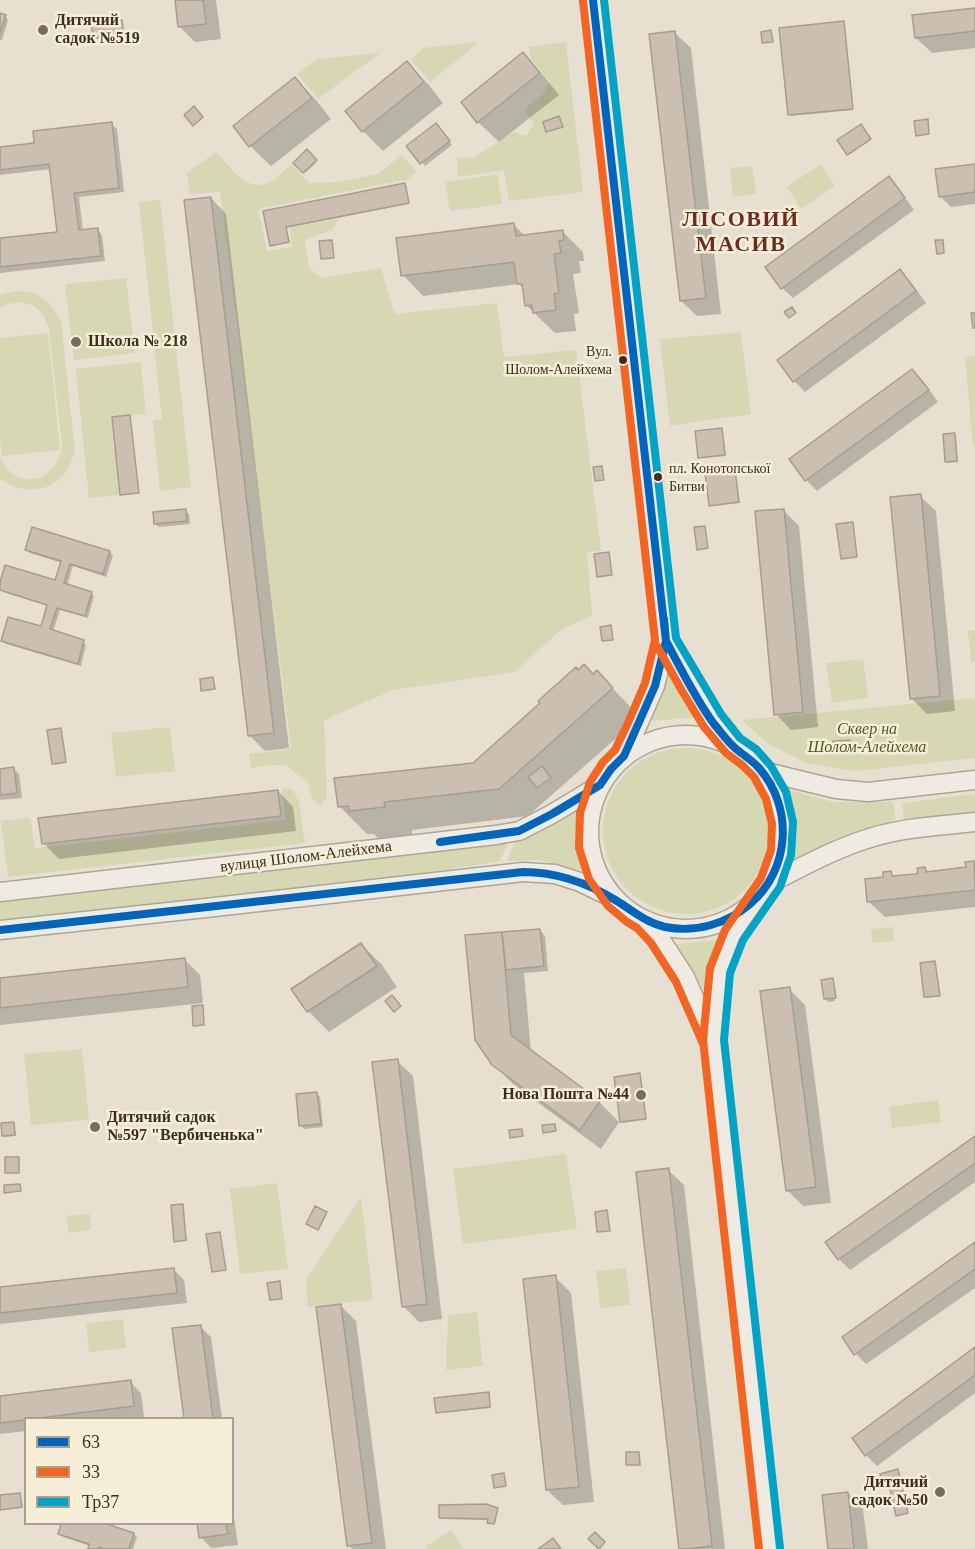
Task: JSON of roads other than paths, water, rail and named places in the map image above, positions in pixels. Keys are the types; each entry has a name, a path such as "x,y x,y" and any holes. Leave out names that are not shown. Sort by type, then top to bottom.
{"street":[{"path":"593,0 666,641 655,686 624,756"},
{"path":"666,641 711,720 733,746 762,771 776,795 783,823 781,852 765,889 734,935 720,971 712,1040 770,1549"},
{"path":"617,900 599,875 589,846 590,814 600,785 611,769 624,756 649,741 677,735 706,736 733,746"},
{"path":"762,771 828,788 868,792 975,780"},
{"name":"вулиця Шолом-Алейхема","path":"0,892 519,831 600,785"},
{"path":"0,930 523,872 555,874 580,882 617,900 644,920 665,927 686,929 717,924 746,909 765,889 828,855 870,838 900,831 975,822"},
{"path":"644,920 659,937 685,977 712,1040"}],"place":[{"name":"Дитячий садок №519","path":"43,30"},
{"name":"Школа № 218","path":"76,342"},
{"name":"Вул. Шолом-Алейхема","path":"623,360"},
{"name":"пл. Конотопської Битви","path":"658,477"},
{"name":"Нова Пошта №44","path":"641,1095"},
{"name":"Дитячий садок №597 \"Вербиченька\"","path":"95,1127"},
{"name":"Дитячий садок №50","path":"940,1492"}],"district":[{"name":"ЛІСОВИЙ МАСИВ","path":"741,232"}],"park label":[{"name":"Сквер на Шолом-Алейхема","path":"867,739"}]}
